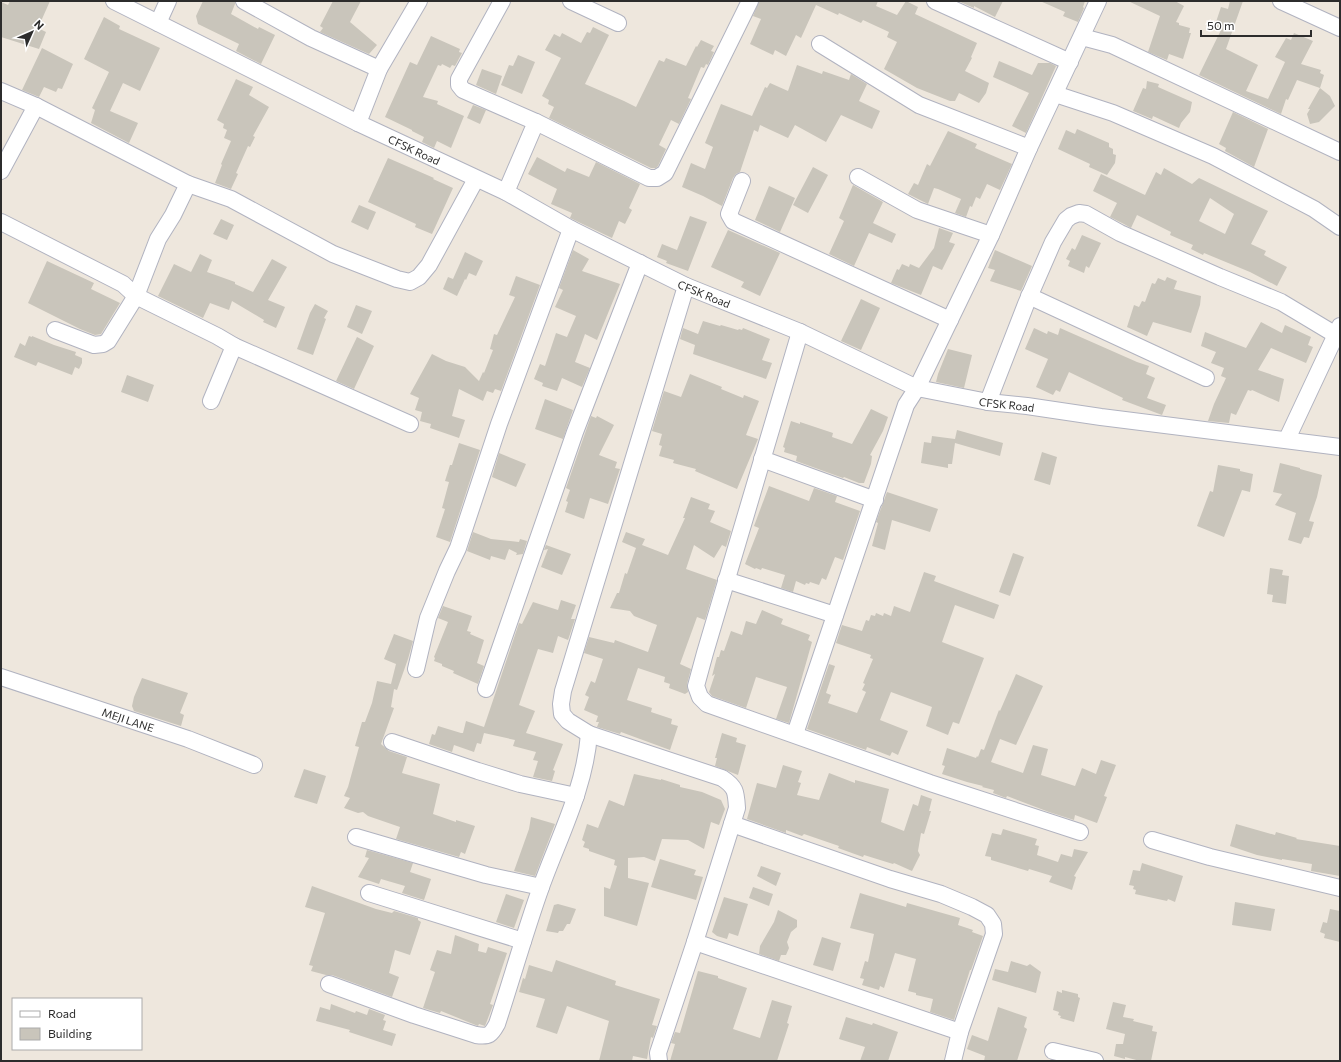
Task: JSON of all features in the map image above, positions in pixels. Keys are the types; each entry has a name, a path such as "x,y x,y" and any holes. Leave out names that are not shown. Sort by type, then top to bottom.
{"street":[{"name":"CFSK Road","path":"114,1 358,123 506,192 571,229 686,286 800,332 917,388 988,402 1287,439 1340,447"},
{"path":"158,23 168,1"},
{"path":"244,1 311,38 379,69"},
{"path":"358,123 379,69 419,1"},
{"path":"502,1 459,79 459,85 463,90 536,122 649,178 657,178 665,173 750,1"},
{"path":"572,1 618,23"},
{"path":"935,1 1070,62"},
{"path":"795,734 906,405 917,388 991,235 1029,148 1098,1"},
{"path":"1281,1 1340,28"},
{"path":"1082,37 1112,45 1340,152"},
{"path":"820,44 919,105 1029,148"},
{"path":"1,91 36,106 188,184 231,200 333,254 397,279 410,282 419,277 429,265 476,179"},
{"path":"1055,94 1113,113 1213,156 1314,209 1340,227"},
{"path":"1,171 36,106"},
{"path":"506,192 536,122"},
{"path":"858,177 917,210 991,235"},
{"path":"742,181 729,214 733,221 950,320"},
{"path":"55,330 94,345 103,344 111,337 136,296 158,238 173,215 188,184"},
{"path":"988,402 1029,296 1053,242 1066,220 1079,213 1086,214 1120,232 1220,277 1281,302 1338,331 1287,439"},
{"path":"1,222 123,284 136,296 234,346 410,424"},
{"path":"416,669 428,618 447,570 458,548 499,424 571,229"},
{"path":"486,689 576,432 640,263"},
{"path":"659,1061 658,1053 737,808 736,791 730,783 722,778 589,734 568,721 562,714 561,704 563,691 686,286"},
{"path":"1029,296 1206,378"},
{"path":"800,332 696,686 700,696 707,704 930,783 1080,832"},
{"path":"210,401 234,346"},
{"path":"762,459 875,500"},
{"path":"726,580 835,615"},
{"name":"MEJI LANE","path":"1,677 188,739 254,765"},
{"path":"329,984 414,1015 476,1035 485,1036 493,1032 497,1024 541,887 582,780 588,755 589,734"},
{"path":"392,742 520,784 576,796"},
{"path":"732,824 941,894 987,915 994,924 994,934 960,1032 953,1061"},
{"path":"356,837 486,875 541,887"},
{"path":"1152,840 1210,857 1340,888"},
{"path":"369,892 523,942"},
{"path":"694,942 960,1032"},
{"path":"1053,1051 1096,1061"}],"building":[{"path":"10,1 50,1 38,28 46,32 39,49 1,37 1,2 8,5"},
{"path":"203,1 235,1 231,14 258,29 259,27 275,35 261,64 236,51 239,44 198,24 196,16"},
{"path":"333,1 361,1 350,22 377,45 369,54 320,32 323,28 320,26"},
{"path":"759,1 878,1 876,6 897,15 906,1 918,7 915,14 977,43 971,57 972,58 965,71 989,83 986,93 979,103 959,93 955,101 950,101 917,88 884,69 897,42 887,37 889,32 863,20 861,23 816,5 801,38 796,35 786,56 775,50 773,55 750,44 761,19 753,16"},
{"path":"958,1 1003,1 995,17 974,6 974,8"},
{"path":"1040,1 1085,1 1084,8 1078,22 1063,16 1065,12"},
{"path":"1128,1 1175,1 1184,6 1176,22 1179,23 1179,25 1190,28 1189,33 1191,33 1183,59 1169,54 1167,60 1148,52 1160,16"},
{"path":"1230,1 1243,1 1226,49 1258,65 1246,91 1268,99 1285,62 1275,57 1286,38 1291,40 1294,33 1313,41 1301,64 1321,70 1320,73 1324,75 1320,88 1297,80 1288,100 1286,99 1281,114 1199,75 1221,30 1214,28 1221,7 1228,9"},
{"path":"104,17 120,26 119,29 160,48 140,91 123,83 110,111 138,123 129,143 91,123 95,110 92,108 109,72 84,59"},
{"path":"593,27 609,35 585,84 636,107 659,60 664,62 666,58 686,66 696,46 697,47 701,40 714,46 711,51 714,52 708,65 706,64 704,68 701,67 688,98 691,99 679,124 671,120 659,145 666,149 656,168 651,168 549,118 554,107 548,104 549,100 542,96 561,58 545,50 554,34 560,37 562,33 581,43 587,32 590,33"},
{"path":"431,36 460,49 459,52 462,53 455,66 452,65 450,68 442,64 441,66 438,65 423,97 438,101 437,104 464,116 451,148 437,141 434,148 422,142 424,137 385,117 410,62 417,65"},
{"path":"42,48 73,64 62,89 58,88 56,92 44,87 39,97 22,90"},
{"path":"518,55 535,62 522,94 501,85 509,65 513,66"},
{"path":"999,61 1032,75 1038,63 1050,63 1056,66 1026,133 1012,126 1029,93 993,77"},
{"path":"797,65 822,74 823,71 849,80 851,74 867,84 859,101 880,111 872,129 841,115 826,142 795,125 788,138 760,125 758,132 754,130 740,172 733,178 722,206 682,187 691,163 705,169 713,147 705,143 721,104 752,116 765,87 767,88 770,83 788,91"},
{"path":"482,69 502,76 496,94 476,85"},
{"path":"236,79 253,87 249,95 269,107 253,136 255,137 250,147 248,146 236,173 238,174 231,189 215,183 231,141 224,138 227,130 223,128 224,124 217,120"},
{"path":"1147,81 1159,84 1158,87 1192,102 1190,112 1179,128 1153,116 1152,119 1133,111 1143,88 1146,89"},
{"path":"1320,88 1330,96 1335,106 1319,122 1310,124 1307,114 1310,109 1308,109"},
{"path":"473,105 486,110 480,124 467,118"},
{"path":"1233,112 1268,129 1254,167 1225,151 1226,148 1219,144"},
{"path":"1077,129 1109,143 1109,147 1113,149 1113,154 1116,155 1115,163 1107,175 1089,167 1090,164 1058,149 1066,130 1075,134"},
{"path":"948,131 977,144 975,148 1012,164 1000,190 987,184 980,199 976,197 972,207 970,206 966,217 955,213 961,199 938,189 934,188 928,204 908,194 914,183 918,185 927,164 930,166"},
{"path":"537,157 565,172 567,168 589,177 596,162 640,184 629,208 632,210 625,224 619,221 612,238 570,218 572,213 551,204 557,189 528,174"},
{"path":"388,158 453,188 432,234 415,227 416,224 368,202"},
{"path":"813,167 828,175 808,213 793,205"},
{"path":"1164,168 1192,184 1199,178 1268,211 1251,244 1266,251 1264,255 1287,267 1277,286 1250,272 1204,253 1203,255 1191,249 1193,245 1170,235 1171,232 1137,215 1131,228 1110,217 1117,203 1093,191 1101,174 1145,195 1156,172 1161,175","holes":["1210,198 1234,214 1225,234 1199,221"]},
{"path":"853,185 883,202 873,223 896,234 892,243 869,233 854,266 829,254 844,221 839,218"},
{"path":"769,186 795,198 780,232 755,220"},
{"path":"359,205 376,212 368,230 351,222"},
{"path":"690,216 707,222 688,271 666,263 667,261 657,257 662,244 677,250"},
{"path":"221,219 234,225 227,240 213,234"},
{"path":"939,228 953,233 949,242 955,244 942,270 933,266 921,295 891,283 897,269 899,270 902,264 909,267 910,264 919,268 934,248"},
{"path":"728,230 780,253 760,296 741,287 744,282 711,267"},
{"path":"1082,235 1101,243 1089,268 1086,266 1084,273 1068,266 1070,261 1066,259 1072,248 1075,250"},
{"path":"573,250 589,259 582,271 620,284 597,340 585,334 575,362 590,368 582,387 562,378 557,391 542,386 543,383 534,379 540,364 545,366 556,333 567,337 576,316 555,307 563,290 559,288"},
{"path":"995,250 1032,266 1021,291 990,281 995,270 988,268"},
{"path":"465,252 483,261 476,276 469,273 457,296 443,289 448,277 453,279"},
{"path":"200,254 212,260 207,272 235,282 235,284 253,292 272,259 287,267 268,300 285,307 276,328 263,322 264,320 232,301 229,310 210,303 203,318 158,296 174,264 191,272"},
{"path":"47,261 94,283 91,289 120,303 101,334 95,335 80,329 28,303"},
{"path":"516,276 540,285 501,391 495,389 493,393 487,391 483,401 459,389 452,416 465,420 459,438 430,428 431,424 420,421 422,412 415,410 419,398 410,394 432,354 446,361 465,367 479,381 483,372 484,373 493,350 490,349 494,334 497,335 515,297 509,295"},
{"path":"1167,277 1177,281 1174,289 1201,296 1200,305 1191,333 1153,322 1147,336 1127,327 1134,305 1139,307 1142,301 1145,302 1152,283 1155,284 1158,278 1165,281"},
{"path":"861,299 880,308 861,350 841,341"},
{"path":"315,304 328,311 324,318 326,319 313,355 297,349 310,313"},
{"path":"356,305 372,311 362,334 347,327"},
{"path":"703,321 738,330 742,330 743,328 770,339 762,360 772,363 766,379 693,354 695,345 680,339 683,328 698,334"},
{"path":"1261,322 1282,333 1285,325 1311,337 1308,345 1313,347 1306,363 1271,348 1258,370 1284,379 1279,402 1252,390 1248,390 1236,415 1231,413 1229,423 1208,421 1226,378 1221,376 1224,368 1211,363 1216,352 1201,346 1205,332 1246,348"},
{"path":"1034,328 1047,334 1048,331 1058,335 1060,328 1149,366 1146,374 1155,378 1147,398 1166,405 1162,415 1122,400 1123,398 1069,372 1060,392 1056,390 1053,395 1036,387 1048,359 1025,349"},
{"path":"29,336 76,352 75,355 82,358 82,363 79,369 75,367 72,375 38,362 36,366 14,357 20,343 25,346"},
{"path":"357,337 374,346 354,389 336,381"},
{"path":"948,349 972,355 964,388 936,382"},
{"path":"690,374 722,387 721,389 743,398 744,395 759,401 746,435 758,439 737,489 695,471 696,469 673,463 674,460 659,456 662,446 659,445 662,434 652,431 664,391 681,397"},
{"path":"127,375 154,385 148,402 121,392"},
{"path":"545,399 573,410 563,439 535,429"},
{"path":"871,409 888,417 883,431 870,455 872,456 871,464 864,483 859,483 844,477 843,478 796,461 797,456 784,452 785,448 783,447 791,421 800,424 800,422 833,433 832,437 852,444"},
{"path":"591,416 596,418 597,416 614,425 599,455 617,462 615,468 620,469 608,504 590,498 584,519 565,512 568,502 566,501 570,490 566,488"},
{"path":"957,430 1003,443 1000,456 955,443 952,464 948,464 948,468 921,463 924,442 931,443 932,436 955,439"},
{"path":"459,443 480,450 450,542 436,537 445,509 442,508 449,482 445,481"},
{"path":"1042,452 1057,457 1050,485 1034,480"},
{"path":"499,453 526,464 516,487 492,477"},
{"path":"1280,463 1322,475 1309,521 1314,522 1309,538 1304,537 1301,544 1288,540 1296,513 1275,505 1282,494 1273,492"},
{"path":"1218,465 1240,469 1240,471 1253,474 1250,492 1242,490 1224,537 1197,526 1210,491 1213,492"},
{"path":"769,486 809,501 814,488 837,496 835,502 860,511 843,560 835,557 826,580 822,578 819,585 810,582 809,584 806,583 805,585 796,581 793,592 781,588 785,575 762,568 761,570 755,569 745,564 759,528 754,526"},
{"path":"887,492 938,509 930,532 892,520 885,550 872,546 878,523 876,522"},
{"path":"691,497 710,504 708,509 715,511 710,522 731,531 726,547 722,545 714,558 694,545 686,569 717,580 705,620 697,617 680,664 691,669 687,684 688,692 685,694 669,688 670,684 664,682 665,677 638,668 627,700 652,708 651,712 672,719 671,724 678,726 670,750 621,732 620,734 597,727 599,722 596,722 598,716 584,710 589,697 585,695 591,681 595,683 603,659 584,653 589,637 614,643 615,640 648,652 657,625 634,616 630,611 610,608 617,593 619,593 625,573 627,574 636,548 622,542 626,532 645,539 642,545 668,555 685,518 683,518"},
{"path":"473,532 491,539 519,542 520,539 527,541 523,554 516,555 517,553 509,549 505,560 491,556 490,560 467,551"},
{"path":"546,545 571,554 562,575 541,567 548,549 544,550"},
{"path":"1013,553 1024,557 1010,596 999,592"},
{"path":"1270,568 1283,570 1282,575 1289,576 1286,604 1272,602 1273,595 1267,594"},
{"path":"924,572 936,576 934,581 999,605 994,619 955,605 942,642 984,658 959,724 953,722 948,735 926,726 932,707 891,692 880,720 908,731 898,755 892,752 890,756 867,747 866,750 807,729 829,664 835,666 826,693 831,695 828,703 857,713 866,692 862,690 865,684 863,683 873,659 870,658 871,655 836,643 842,625 862,631 866,620 869,621 871,615 875,616 876,613 883,616 884,613 891,616 894,606 910,612"},
{"path":"561,600 576,605 571,619 575,619 568,640 558,636 553,653 538,649 519,705 535,711 526,733 563,744 553,770 555,771 552,781 533,777 538,761 533,760 536,752 513,746 515,740 484,733 481,744 477,743 474,752 454,745 452,752 429,744 432,734 435,735 438,726 461,733 463,733 466,721 484,727 519,623 522,624 533,602 558,610"},
{"path":"443,606 472,616 467,631 471,632 470,634 484,640 477,663 484,666 478,684 453,673 454,671 434,661 434,657 448,622 438,618"},
{"path":"762,610 783,619 781,624 810,635 808,640 812,642 789,723 776,719 787,687 756,677 746,708 712,696 709,692 715,674 712,676 717,657 719,657 721,650 724,651 731,631 742,635 746,621 756,624"},
{"path":"394,634 413,641 397,690 394,689 391,707 394,708 381,744 389,751 407,757 402,773 440,784 433,814 456,822 456,820 475,826 465,854 461,852 459,857 396,839 400,827 368,816 363,812 358,813 344,808 350,798 344,796 359,747 355,746 362,722 365,722 372,703 377,681 391,684 396,664 384,659"},
{"path":"1016,674 1043,686 1016,745 1000,739 991,762 1023,773 1033,745 1048,749 1041,775 1075,786 1082,768 1096,774 1101,760 1116,765 1104,796 1107,797 1097,823 1075,815 1074,820 1007,796 1006,798 993,793 994,790 982,787 983,786 942,774 945,766 942,765 947,748 976,758 977,756 978,757 981,749 984,750 999,710 1000,711"},
{"path":"142,678 188,693 180,713 184,715 181,726 134,711 132,706 134,697"},
{"path":"722,733 737,738 736,742 746,745 738,775 715,766 717,758 715,758"},
{"path":"783,765 802,771 798,782 801,783 797,795 819,800 829,773 855,783 855,780 889,789 881,822 904,831 913,804 918,806 921,795 932,799 929,811 931,811 924,834 921,833 918,851 920,855 912,871 894,863 893,864 864,855 863,857 838,848 839,846 804,834 802,836 786,830 786,833 747,819 757,783 776,788"},
{"path":"304,769 326,776 317,804 294,797"},
{"path":"634,774 661,779 680,785 680,787 702,792 721,800 725,809 719,825 711,822 704,849 688,840 662,839 655,861 644,857 628,858 628,878 649,883 637,926 604,916 604,887 610,889 617,866 614,865 615,860 589,851 589,849 583,847 585,842 582,840 587,824 598,828 609,800 624,806"},
{"path":"531,817 555,824 535,876 514,871 529,829"},
{"path":"1236,824 1275,835 1276,832 1297,838 1296,839 1340,846 1340,876 1311,871 1312,864 1257,855 1230,846"},
{"path":"1003,829 1037,839 1035,845 1039,846 1037,855 1058,862 1061,854 1072,857 1074,849 1088,852 1074,876 1076,877 1072,890 1049,882 1052,876 1029,869 1028,871 991,860 991,857 985,856 992,833 1001,835"},
{"path":"367,850 413,863 410,872 431,879 424,900 402,893 405,886 381,879 379,884 358,877 369,858 365,857"},
{"path":"660,859 696,870 694,875 703,877 696,900 651,887"},
{"path":"1142,863 1183,876 1175,902 1168,899 1167,901 1135,894 1136,890 1133,889 1134,886 1129,885 1133,870 1140,871"},
{"path":"761,866 781,873 776,886 757,876"},
{"path":"312,886 376,909 392,913 394,911 418,918 421,922 410,955 395,950 389,973 399,977 392,997 332,975 311,971 313,966 309,965 325,913 305,907"},
{"path":"753,887 773,894 769,906 749,898"},
{"path":"860,893 906,907 907,903 960,918 958,925 973,930 972,932 983,936 954,1020 930,1012 933,999 916,995 916,993 908,991 916,959 895,953 884,988 880,986 879,990 862,985 864,979 860,978 865,961 868,962 874,934 850,928"},
{"path":"506,894 524,900 514,928 496,922"},
{"path":"724,897 748,904 738,936 729,933 727,939 717,936 712,932"},
{"path":"1235,902 1275,909 1271,931 1232,925"},
{"path":"558,904 576,909 570,924 567,924 563,931 559,931 558,933 546,931 554,905"},
{"path":"1330,909 1340,911 1340,942 1324,938 1325,934 1320,932 1323,922 1327,923"},
{"path":"778,910 797,920 797,927 791,932 787,942 789,948 786,955 781,955 779,961 759,954 760,946 774,922"},
{"path":"455,935 479,944 478,951 486,953 488,947 507,953 490,1004 493,1005 485,1026 479,1024 478,1026 441,1011 440,1013 423,1008 435,972 430,970 437,950 451,954"},
{"path":"822,937 841,943 833,971 813,965"},
{"path":"556,960 616,981 615,985 660,999 652,1025 657,1026 653,1038 651,1037 647,1059 633,1056 632,1061 599,1061 609,1021 567,1006 557,1034 536,1027 545,999 519,992 523,978 525,979 529,965 552,972"},
{"path":"1011,961 1027,966 1030,964 1041,972 1036,993 992,980 995,969 1008,972"},
{"path":"698,971 718,976 718,978 747,988 733,1029 760,1038 772,1000 792,1006 787,1023 789,1024 777,1061 670,1061 675,1044 671,1043 675,1032 680,1033"},
{"path":"1062,990 1078,994 1078,997 1080,998 1074,1022 1060,1018 1061,1016 1058,1015 1059,1012 1053,1010 1057,991 1062,993"},
{"path":"1113,1002 1126,1005 1123,1017 1134,1019 1133,1021 1153,1026 1152,1031 1157,1032 1151,1061 1140,1061 1125,1057 1125,1059 1114,1056 1116,1044 1123,1044 1125,1034 1106,1029"},
{"path":"331,1004 355,1013 356,1011 367,1015 369,1009 385,1015 383,1020 386,1021 383,1030 396,1034 392,1046 349,1032 350,1030 316,1021 320,1007 330,1010"},
{"path":"998,1007 1027,1017 1024,1027 1027,1029 1017,1061 984,1061 985,1056 967,1049 972,1035 988,1041"},
{"path":"846,1017 872,1025 873,1023 898,1032 888,1061 860,1061 865,1047 839,1039"}]}
